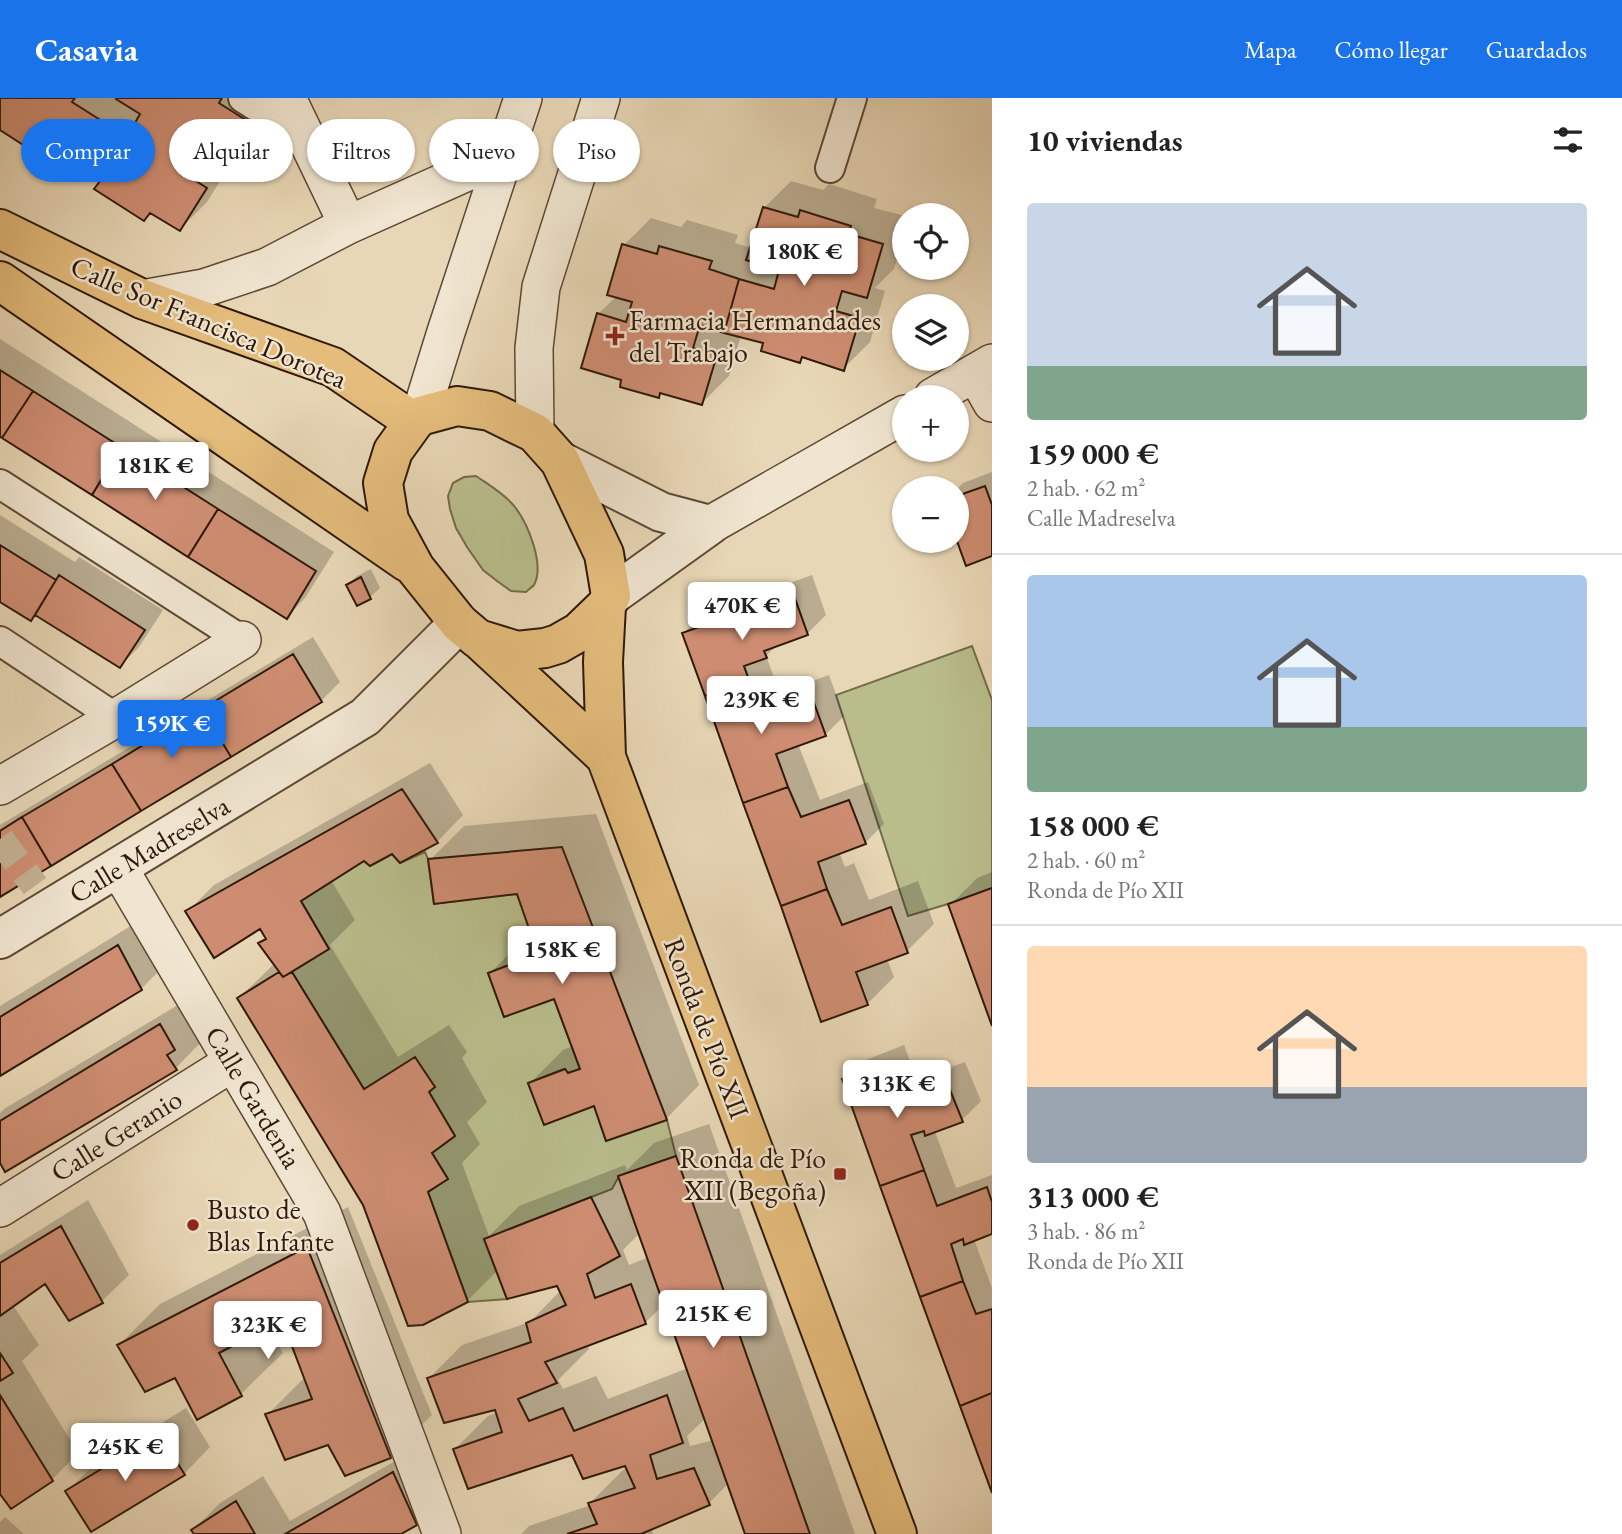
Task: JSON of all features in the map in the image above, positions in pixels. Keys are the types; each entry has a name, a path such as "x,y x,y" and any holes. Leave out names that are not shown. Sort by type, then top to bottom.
{"main road":[{"name":"Calle Sor Francisca Dorotea","path":"0,229 142,299 333,367 417,419"},
{"name":"Calle Sor Francisca Dorotea","path":"0,281 415,568"},
{"path":"457,406 490,411 535,433 559,461 604,554 609,601 579,632 558,644 545,649 517,652 468,631 415,568 389,520 383,483 393,452 417,419 457,406"},
{"name":"Ronda de Pío XII","path":"609,601 603,662 606,757 897,1534"},
{"name":"Ronda de Pío XII","path":"468,631 606,757"}],"street":[{"path":"243,98 306,138"},
{"path":"287,98 348,225"},
{"path":"516,119 523,98"},
{"path":"535,433 534,348 541,287 601,98"},
{"path":"830,168 852,98"},
{"path":"142,299 204,288 267,267 348,225 444,182"},
{"path":"417,419 496,182"},
{"path":"969,385 986,380"},
{"path":"609,601 710,526 892,421"},
{"path":"559,461 660,512 710,526"},
{"path":"0,484 243,640 0,786"},
{"name":"Calle Madreselva","path":"0,939 365,718 468,631"},
{"path":"0,641 116,718"},
{"name":"Calle Gardenia","path":"118,867 322,1213 442,1534"},
{"name":"Calle Geranio","path":"0,1208 233,1062"}],"green space":[{"path":"476,476 511,502 530,534 538,567 534,585 526,592 511,591 483,570 456,528 448,496 453,483 464,477"},
{"path":"972,646 992,700 992,888 908,916 836,695"},
{"path":"425,852 434,904 517,894 540,960 528,964 525,959 488,973 504,1017 554,999 580,1069 568,1073 564,1069 528,1083 544,1124 594,1106 606,1141 667,1120 676,1156 619,1176 612,1189 484,1239 507,1299 468,1302 428,1192 448,1179 432,1153 455,1136 429,1092 434,1086 364,1089 292,972 329,949 301,901 364,861 370,866 392,854 400,863"}],"building":[{"path":"0,98 75,98 72,102 99,119 21,119 21,143 0,130"},
{"path":"222,98 219,103 244,119 169,119 169,182 198,182 207,188 180,231 150,213 144,221 94,189 99,182 155,182 155,119 137,119 140,114 116,99"},
{"path":"763,207 798,217 800,210 851,226 849,234 883,244 867,298 842,291 836,311 860,318 844,371 802,357 800,363 761,351 763,343 724,333 739,279 774,289 779,270 746,260"},
{"path":"622,244 657,254 659,246 712,261 709,269 739,279 724,333 700,325 693,348 717,355 702,405 660,393 659,398 620,387 621,380 581,368 597,313 626,322 632,302 607,295"},
{"path":"0,370 33,391 2,438 0,437"},
{"path":"33,391 121,447 92,495 2,438"},
{"path":"121,447 218,509 188,557 92,495"},
{"path":"985,486 992,505 992,556 966,566 961,553 969,553 969,492"},
{"path":"218,509 316,571 287,619 188,557"},
{"path":"0,545 56,580 31,621 0,602"},
{"path":"59,575 145,630 120,668 35,615"},
{"path":"361,577 371,599 357,606 346,585"},
{"path":"793,593 808,635 764,651 767,658 744,666 749,680 705,696 682,633"},
{"path":"293,654 322,702 231,757 202,709"},
{"path":"749,680 761,710 810,692 826,736 776,754 788,787 743,803 705,696"},
{"path":"202,709 231,757 141,811 112,764"},
{"path":"112,764 141,811 51,866 22,817"},
{"path":"788,787 801,817 849,800 866,844 818,862 827,889 781,906 743,803"},
{"path":"402,789 438,843 400,863 392,854 370,866 364,861 301,901 329,949 283,977 258,943 266,939 260,929 214,958 185,911"},
{"path":"22,817 51,866 0,897 0,831"},
{"path":"562,847 667,1120 606,1141 594,1106 544,1125 528,1083 565,1069 568,1073 580,1069 554,999 504,1017 488,973 525,959 528,964 540,960 517,894 434,904 428,859"},
{"path":"992,888 992,1026 948,904"},
{"path":"827,889 842,925 891,907 908,953 856,972 868,1005 821,1022 781,906"},
{"path":"118,945 142,990 0,1076 0,1017"},
{"path":"279,972 283,977 292,972 364,1089 415,1057 435,1087 429,1092 455,1136 432,1153 448,1179 428,1192 468,1302 423,1325 408,1326 363,1205 237,998"},
{"path":"160,1024 175,1050 167,1055 177,1070 5,1172 0,1163 0,1121"},
{"path":"885,1062 898,1097 946,1080 963,1122 925,1136 924,1131 911,1135 924,1170 880,1186 842,1079"},
{"path":"676,1156 810,1534 745,1534 618,1176"},
{"path":"924,1170 937,1206 987,1187 992,1202 992,1234 964,1245 963,1239 951,1244 963,1281 920,1297 880,1186"},
{"path":"591,1197 620,1256 587,1274 595,1298 631,1284 646,1324 545,1362 557,1383 518,1399 529,1421 563,1408 574,1431 667,1395 683,1443 650,1455 657,1479 694,1468 710,1505 641,1534 567,1534 597,1524 588,1503 635,1488 625,1466 583,1479 572,1455 468,1489 453,1449 502,1432 495,1410 444,1423 427,1378 531,1342 526,1323 566,1305 557,1286 507,1299 484,1239"},
{"path":"61,1226 103,1303 69,1321 45,1284 0,1316 0,1263"},
{"path":"307,1247 391,1458 345,1476 328,1445 285,1460 265,1414 312,1399 282,1320 219,1353 242,1396 197,1420 175,1378 145,1392 117,1345"},
{"path":"963,1281 976,1314 992,1309 992,1393 960,1406 920,1297"},
{"path":"0,1353 13,1373 0,1381"},
{"path":"992,1393 992,1493 960,1406"},
{"path":"0,1395 53,1481 11,1509 0,1494"},
{"path":"159,1434 185,1475 91,1532 65,1491"},
{"path":"393,1472 417,1525 401,1534 285,1534"},
{"path":"236,1501 255,1534 194,1534 191,1530"}],"tunnel":[{"path":"0,839 35,886"}],"place":[{"name":"Farmacia Hermandades del Trabajo","path":"615,336"},
{"name":"Ronda de Pío XII (Begoña)","path":"840,1174"},
{"name":"Busto de Blas Infante","path":"193,1225"}]}
